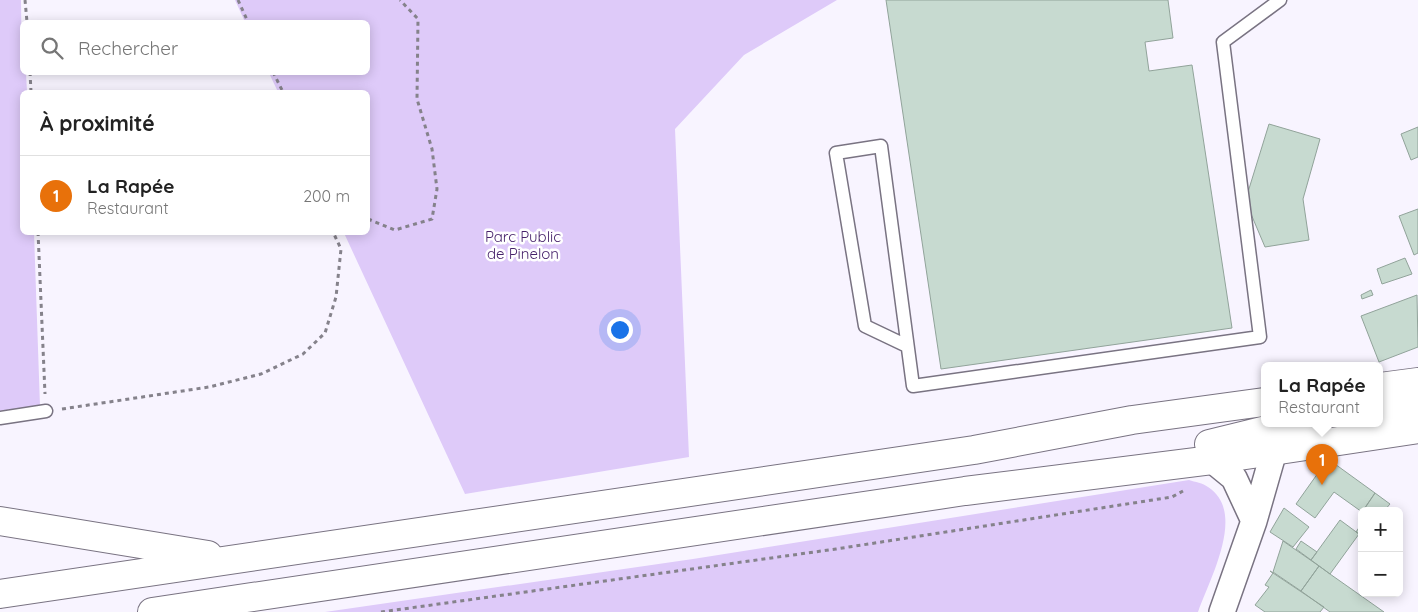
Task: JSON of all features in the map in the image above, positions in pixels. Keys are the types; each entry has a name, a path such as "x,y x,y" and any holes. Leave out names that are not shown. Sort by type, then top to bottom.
{"main road":[{"path":"1383,387 1418,382"},
{"path":"0,594 974,450 1132,420 1261,402"},
{"path":"1383,412 1418,406"},
{"path":"152,612 965,491 1212,460 1270,440 1300,427"},
{"path":"965,491 1085,466 1203,446 1418,429"},
{"path":"974,450 1201,431 1270,440"},
{"path":"0,521 237,559"}],"street":[{"path":"1222,612 1254,521 1270,440"},
{"path":"1212,460 1234,478 1254,521"}],"lane":[{"path":"908,346 865,326 836,153 881,146 908,346 913,386 1260,337 1223,42 1280,0"},
{"path":"0,418 46,412"}],"path":[{"path":"25,0 27,20"},
{"path":"238,0 247,20"},
{"path":"370,220 395,230 432,218 437,189 432,148 417,99 418,19 400,0"},
{"path":"30,75 31,90"},
{"path":"274,75 282,90"},
{"path":"38,235 46,412 209,387 261,374 303,354 325,332 336,297 341,250 334,235"},
{"path":"381,612 836,549 1172,497 1189,488"}],"green space":[{"path":"0,0 21,0 20,75 26,75 27,90 20,90 20,235 34,235 40,406 0,411"},
{"name":"Parc Public de Pinelon","path":"235,0 837,0 744,55 675,129 689,457 465,494 345,235 370,235 370,90 277,90 270,75 370,75 370,20 244,20"},
{"path":"1189,480 1208,487 1219,498 1225,512 1222,546 1198,612 325,612 693,559"}],"building":[{"path":"886,0 1168,0 1173,38 1145,42 1149,71 1192,65 1232,328 941,369"},
{"path":"1269,124 1320,139 1303,199 1309,240 1265,247 1251,214 1248,192"},
{"path":"1418,127 1418,157 1411,160 1401,134"},
{"path":"1418,209 1418,253 1414,255 1399,216"},
{"path":"1405,258 1412,274 1382,284 1377,269"},
{"path":"1371,290 1373,295 1362,299 1361,295"},
{"path":"1417,295 1418,347 1379,362 1361,316"},
{"path":"1328,459 1375,493 1365,507 1358,507 1358,509 1334,492 1315,518 1296,504"},
{"path":"1375,493 1390,504 1387,507 1366,507"},
{"path":"1284,508 1309,527 1293,547 1270,532"},
{"path":"1340,520 1358,533 1330,574 1311,560"},
{"path":"1283,541 1319,566 1301,591 1273,572"},
{"path":"1301,541 1317,552 1311,560 1296,549"},
{"path":"1319,566 1358,594 1358,597 1363,597 1384,612 1330,612 1301,591"},
{"path":"1273,573 1324,607 1320,612 1265,612 1255,605 1269,587 1265,585"}],"place":[{"name":"La Rapée","path":"1322,485"}]}
